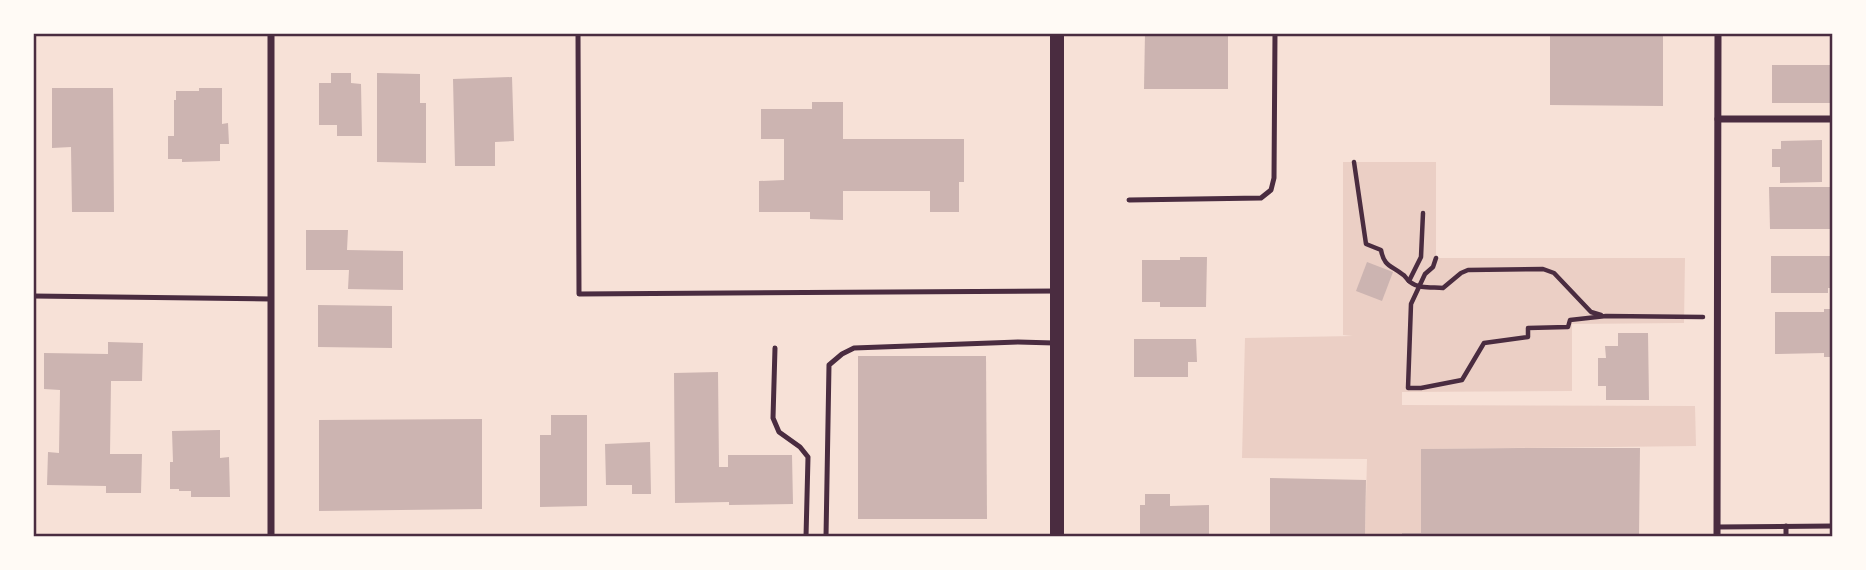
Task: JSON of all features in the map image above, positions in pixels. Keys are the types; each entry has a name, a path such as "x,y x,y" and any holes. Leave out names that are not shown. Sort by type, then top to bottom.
{"main road":[{"path":"1057,33 1057,537"}],"street":[{"path":"271,33 271,537"},
{"path":"1717,537 1718,33"},
{"path":"1718,119 1833,119"}],"lane":[{"path":"578,33 579,294 1057,291"},
{"path":"1129,200 1261,198 1271,190 1274,178 1275,33"},
{"path":"33,296 271,299"},
{"path":"826,537 828,365 854,348 1057,343"},
{"path":"775,348 773,418 779,432 800,447 808,457 806,537"},
{"path":"1786,526 1786,537"},
{"path":"1717,527 1833,526"}],"path":[{"path":"1354,162 1366,244 1381,250 1383,260 1409,281 1419,286 1443,288 1468,270 1543,269 1554,273 1591,312 1606,316"},
{"path":"1409,281 1422,257 1423,213"},
{"path":"1436,258 1411,304 1408,388 1462,380 1484,343 1528,337 1528,328 1568,327 1570,320 1606,316 1717,317"}],"shaded area":[{"path":"1343,162 1436,162 1436,258 1685,258 1684,323 1572,324 1572,391 1402,392 1402,405 1695,406 1696,446 1421,449 1421,533 1402,537 1365,537 1367,459 1242,458 1245,338 1353,336 1343,335"}],"building":[{"path":"1145,33 1228,33 1228,89 1144,89"},
{"path":"1550,33 1663,33 1663,106 1550,105"},
{"path":"1772,65 1833,65 1833,103 1772,103"},
{"path":"331,73 351,73 351,83 361,84 362,136 337,136 337,125 319,125 319,83 331,83"},
{"path":"377,73 420,74 420,103 426,103 426,163 377,162"},
{"path":"512,77 514,141 495,142 495,166 455,166 453,79"},
{"path":"52,88 113,88 114,212 72,212 71,147 52,148"},
{"path":"199,88 222,88 222,124 228,123 229,144 220,144 220,161 182,162 182,159 168,159 168,136 174,136 176,91 199,91"},
{"path":"812,102 843,102 843,139 964,139 964,182 959,182 959,212 930,212 930,191 843,191 843,220 810,219 810,212 759,212 759,181 784,180 784,139 761,139 761,109 812,109"},
{"path":"1822,140 1822,182 1780,183 1780,167 1772,167 1772,149 1781,149 1781,141"},
{"path":"1769,187 1833,187 1833,229 1770,229"},
{"path":"306,230 348,230 347,250 403,251 403,290 348,289 349,270 306,270"},
{"path":"1771,256 1833,256 1833,288 1828,288 1828,293 1771,293"},
{"path":"1180,257 1207,257 1206,307 1160,307 1160,302 1142,302 1142,260 1180,260"},
{"path":"1367,262 1393,272 1382,301 1356,291"},
{"path":"318,305 392,306 392,348 318,347"},
{"path":"1824,309 1833,309 1833,357 1824,357 1824,353 1775,354 1775,312 1824,312"},
{"path":"1618,333 1648,333 1649,400 1606,400 1606,386 1598,386 1598,358 1606,358 1605,346 1618,346"},
{"path":"1134,339 1196,339 1197,362 1188,362 1188,377 1134,377"},
{"path":"108,342 143,343 142,381 111,381 110,454 142,454 141,493 106,493 106,486 47,485 48,452 59,453 60,390 44,389 44,353 108,354"},
{"path":"858,356 986,356 987,519 858,519"},
{"path":"718,372 719,467 728,467 728,455 792,455 793,504 675,503 674,373"},
{"path":"551,415 587,415 587,506 540,507 540,435 551,435"},
{"path":"482,419 482,509 319,511 319,420"},
{"path":"220,430 220,458 229,457 230,497 191,497 191,491 170,489 172,431"},
{"path":"650,442 651,494 632,494 632,485 606,485 605,444"},
{"path":"1640,448 1639,537 1402,537 1402,533 1421,533 1421,449"},
{"path":"1270,478 1366,480 1365,537 1270,537"},
{"path":"1145,494 1170,494 1170,506 1209,505 1209,537 1140,537 1140,505 1145,505"}]}
